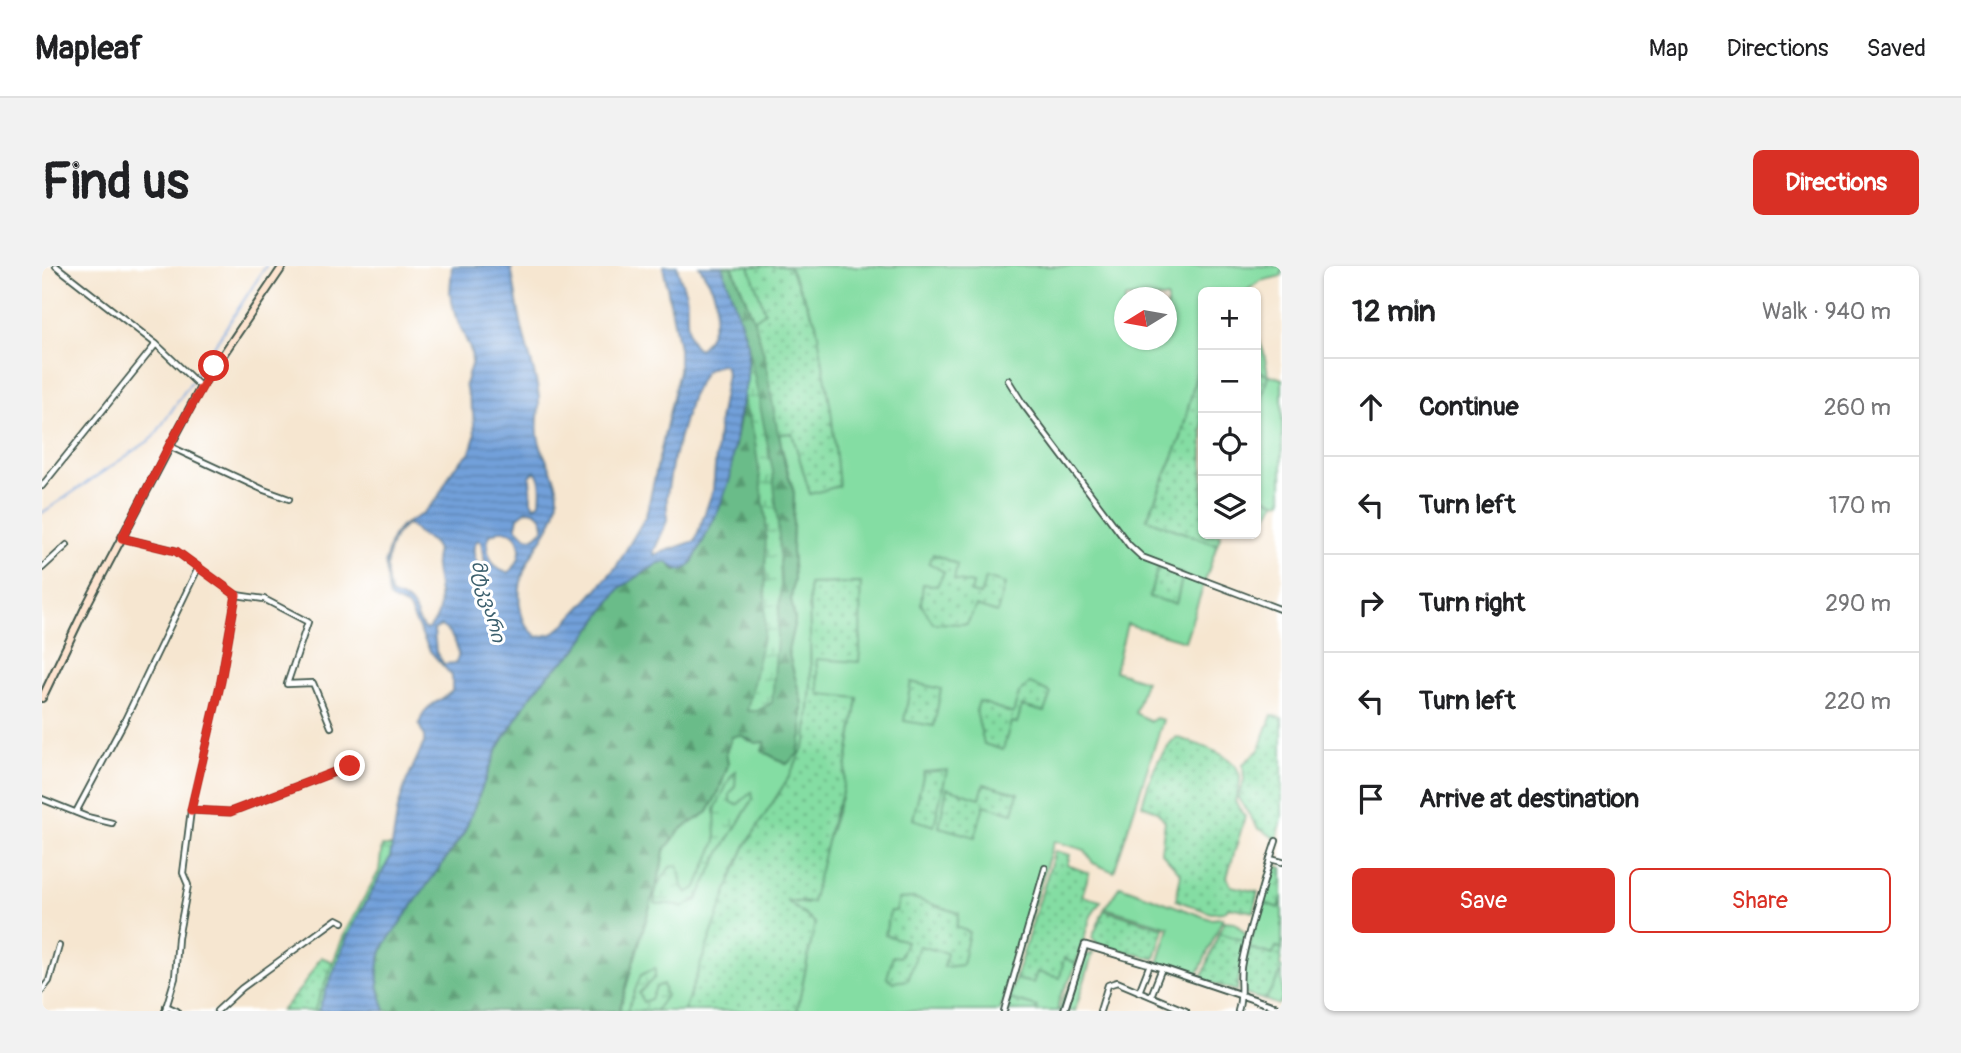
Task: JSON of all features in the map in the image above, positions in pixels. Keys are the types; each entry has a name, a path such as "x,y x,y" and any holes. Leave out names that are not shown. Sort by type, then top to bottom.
{"main road":[{"path":"42,698 199,384 283,266"}],"street":[{"path":"56,266 156,344 199,384"},
{"path":"42,486 156,344"},
{"path":"1008,380 1129,545 1142,558 1282,610"},
{"path":"169,446 289,499"},
{"path":"122,538 176,551 236,595 264,599 308,622 287,684 313,683 331,727"},
{"path":"42,568 67,545"},
{"path":"76,812 124,723 198,568"},
{"path":"177,1011 165,1009 175,978 178,939 188,885 183,873 191,810 221,681 236,595"},
{"path":"191,810 230,812 350,766"},
{"path":"42,799 112,823"},
{"path":"1238,1011 1242,996 1241,967 1276,841"},
{"path":"1270,859 1282,862"},
{"path":"1004,1011 1045,868"},
{"path":"217,1011 242,989 337,919 343,922"},
{"path":"1064,1011 1085,945 1281,1007"},
{"path":"42,990 50,981 60,946"},
{"path":"1139,992 1150,964"},
{"path":"1151,996 1162,968"},
{"path":"1100,1011 1108,985 1117,982 1186,1011"}],"green space":[{"path":"722,266 732,266 754,320 764,354 785,465 794,493 794,578 791,600 795,620 788,651 802,703 802,735 798,754 787,764 762,751 765,742 755,743 742,736 732,737 726,752 728,765 708,812 681,829 664,851 619,1011 385,1011 378,978 379,961 385,944 464,833 497,750 527,701 547,676 575,651 620,588 659,563 667,562 676,571 693,561 719,509 735,446 747,380 748,344"},
{"path":"732,266 749,266 766,312 754,320"},
{"path":"749,266 789,266 816,323 831,410 839,486 810,494 792,433 778,434 764,354 754,320 765,312"},
{"path":"789,266 1282,266 1282,276 1260,281 1252,287 1198,287 1198,367 1181,438 1147,519 1217,545 1185,641 1127,624 1115,671 1145,681 1135,713 1151,721 1156,718 1163,720 1114,872 1093,863 1085,850 1054,841 1000,1011 797,1011 815,923 786,901 807,904 841,797 858,699 819,694 816,658 861,639 858,619 860,583 809,584 811,686 806,742 789,777 746,845 684,1011 619,1011 664,851 681,829 708,812 728,765 726,752 732,737 738,734 750,741 766,741 763,751 786,764 793,672 788,651 795,620 791,600 794,578 794,493 778,434 792,433 810,493 816,323"},
{"path":"748,344 773,472 781,585 772,703 757,711 747,711 765,628 766,519 754,436 743,398 749,362"},
{"path":"1261,345 1268,374 1282,379 1282,501 1276,502 1261,496 1261,402 1268,375 1261,373"},
{"path":"1198,367 1198,538 1147,519 1181,438"},
{"path":"1261,373 1268,375 1261,402"},
{"path":"1261,496 1276,502 1261,522"},
{"path":"1201,539 1219,539 1217,545"},
{"path":"933,554 957,564 954,580 973,584 971,593 980,595 986,578 1005,584 997,613 976,606 967,624 933,623 921,604 923,584 937,586 944,572 929,563"},
{"path":"1158,567 1183,574 1176,604 1149,597"},
{"path":"861,583 859,662 816,659 819,694 858,698 841,797 834,813 812,903 787,901 815,923 797,1011 684,1011 746,845 789,777 806,742 811,686 809,584"},
{"path":"911,682 941,689 934,726 904,721"},
{"path":"1030,683 1051,693 1044,712 1022,706 1017,723 1011,722 1003,750 984,744 976,711 979,701 1013,714 1019,693"},
{"path":"1272,715 1282,718 1282,819 1277,839 1258,828 1238,798 1244,780 1243,764 1259,750"},
{"path":"1176,737 1215,751 1233,763 1238,770 1240,782 1235,801 1245,817 1227,877 1231,886 1258,892 1254,912 1229,907 1224,912 1211,913 1176,900 1181,874 1161,852 1165,821 1157,811 1142,805 1154,768"},
{"path":"947,770 934,826 913,819 924,772"},
{"path":"736,771 735,787 730,794 730,801 737,805 752,792 753,799 720,853 697,900 683,907 655,903 657,888 670,867 678,865 682,885 687,893 697,887 716,841 715,809"},
{"path":"984,784 1018,793 1013,813 984,805 975,837 939,827 947,788 980,798"},
{"path":"382,846 393,846 390,858 348,935 318,1011 314,1011 345,932 379,871"},
{"path":"1055,851 1070,855 1067,865 1089,873 1082,896 1101,901 1091,916 1076,963 1064,958 1060,978 1037,972 1033,983 1015,979"},
{"path":"1272,864 1282,868 1282,897 1279,908 1262,902"},
{"path":"1120,886 1210,919 1223,918 1196,978 1158,964 1169,927 1105,908"},
{"path":"1282,897 1282,949 1276,947 1273,955 1249,948 1262,902 1279,908"},
{"path":"913,898 959,913 956,927 969,932 962,965 944,967 947,953 919,946 908,980 893,982 887,978 893,956 900,957 906,941 885,935 890,911 896,911 899,899"},
{"path":"1104,910 1164,928 1155,959 1098,944 1092,938"},
{"path":"1225,921 1234,922 1246,934 1245,941 1219,933"},
{"path":"1219,933 1245,941 1237,991 1201,980"},
{"path":"1276,947 1282,949 1282,971 1265,1000 1247,995 1242,990 1249,948 1273,955"},
{"path":"1093,953 1075,1011 1060,1011 1063,998 1077,977 1082,957"},
{"path":"321,957 333,962 314,1011 281,1011 302,987"},
{"path":"1064,957 1076,963 1060,998 1058,1011 1037,1011 1037,1007 1009,999 1015,979"},
{"path":"655,968 655,977 639,993 643,1002 651,999 656,987 663,984 666,996 655,1011 627,1011 641,975"},
{"path":"1282,971 1282,999 1278,1005 1265,1000"},
{"path":"1009,999 1037,1007 1037,1011 1006,1011"}],"water":[{"name":"მტკვარი","path":"452,266 511,266 538,391 538,435 556,481 558,496 551,523 529,560 520,589 523,620 538,637 552,634 564,625 590,597 616,567 646,516 679,370 679,348 663,266 677,266 686,294 688,332 690,339 699,349 711,333 716,302 712,288 699,266 722,266 748,344 747,380 738,420 730,479 719,509 693,561 683,570 674,568 667,562 659,563 620,588 575,651 547,676 527,701 497,750 464,833 385,944 379,961 378,978 385,1011 318,1011 348,935 390,858 398,808 406,782 424,743 424,735 419,725 428,708 452,691 452,676 430,651 408,607 389,596 385,561 392,538 401,526 422,514 437,499 453,469 470,452 475,436 473,413 465,385 472,361 471,351 455,315 450,292","holes":["720,364 724,365 727,374 719,421 713,490 695,541 654,555 667,521 667,495 672,464 691,398 705,371","535,471 540,482 540,502 535,507 531,501 530,476","527,510 540,515 544,528 533,538 526,537 516,527 518,517","407,524 432,542 437,550 435,565 439,609 433,624 426,630 420,624 410,603 392,595 387,567 394,538","501,530 515,535 520,554 514,568 508,573 493,563 488,552 490,535","478,540 481,542 485,563 483,568 478,565 474,545","441,626 456,643 457,659 455,663 444,664 436,652 434,630"]}],"waterway":[{"path":"194,377 266,266"},
{"path":"42,513 153,438 191,382"}],"route":[{"path":"214,366 122,538 176,551 236,595 221,681 191,810 230,812 350,766"}]}
